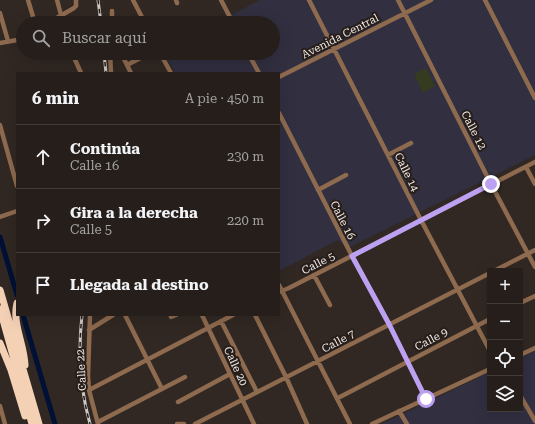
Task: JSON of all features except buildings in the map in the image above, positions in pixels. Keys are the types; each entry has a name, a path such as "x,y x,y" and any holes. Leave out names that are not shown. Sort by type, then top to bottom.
{"highway":[{"path":"0,290 39,424"},
{"path":"0,309 32,424"},
{"path":"16,312 15,320 25,354 25,375"},
{"path":"0,343 11,370 28,424"}],"street":[{"path":"28,0 32,16"},
{"path":"57,0 61,15 76,6 76,0"},
{"path":"133,0 141,16"},
{"path":"221,0 229,16"},
{"name":"Calle 14","path":"309,0 421,220 487,345"},
{"name":"Calle 12","path":"398,0 491,184 535,267"},
{"name":"Avenida Central","path":"280,76 431,0"},
{"path":"485,0 535,98"},
{"path":"112,11 112,16"},
{"path":"0,13 8,42"},
{"path":"0,43 16,39"},
{"path":"75,60 81,72"},
{"path":"110,60 111,72"},
{"path":"124,60 130,72"},
{"path":"127,65 137,60"},
{"path":"164,60 170,72"},
{"path":"252,60 258,72"},
{"name":"Calle 16","path":"280,115 352,256 389,324 426,399"},
{"path":"0,125 16,182"},
{"path":"388,155 411,143"},
{"name":"Calle 5","path":"280,291 352,256 535,162"},
{"path":"526,167 535,184"},
{"path":"318,190 346,175"},
{"path":"1,216 16,211"},
{"path":"500,268 535,250"},
{"path":"314,275 330,305"},
{"name":"Calle 7","path":"195,424 319,362 389,324 487,275"},
{"path":"280,291 338,398 350,424"},
{"path":"523,302 535,296"},
{"name":"Calle 22","path":"90,316 88,368 89,390 98,423"},
{"path":"89,330 111,316"},
{"path":"126,316 162,389"},
{"name":"Calle 20","path":"202,316 254,424"},
{"path":"89,390 231,316"},
{"path":"255,316 307,424"},
{"name":"Calle 9","path":"338,398 487,320"},
{"path":"221,321 257,392"},
{"path":"523,354 535,348"},
{"path":"372,424 487,370"},
{"path":"178,402 230,374"},
{"path":"98,423 185,377"},
{"path":"523,400 535,422"},
{"path":"0,406 5,424"},
{"path":"399,411 407,424"},
{"path":"178,424 184,424"}],"shaded area":[{"path":"260,0 535,0 535,155 348,248 338,240 280,270 280,72 174,72 168,60 280,60 280,16 229,16"},
{"path":"535,351 535,424 382,424 487,373 487,412 523,412 523,357"}],"green space":[{"path":"426,68 435,86 423,93 414,74"}],"waterway":[{"path":"0,237 16,292"},
{"path":"23,316 55,424"}],"railway":[{"path":"98,0 100,16"},
{"path":"105,60 106,72"},
{"path":"82,316 80,356 82,384 90,424"}],"route":[{"path":"426,399 389,324 352,256 491,184"}]}
